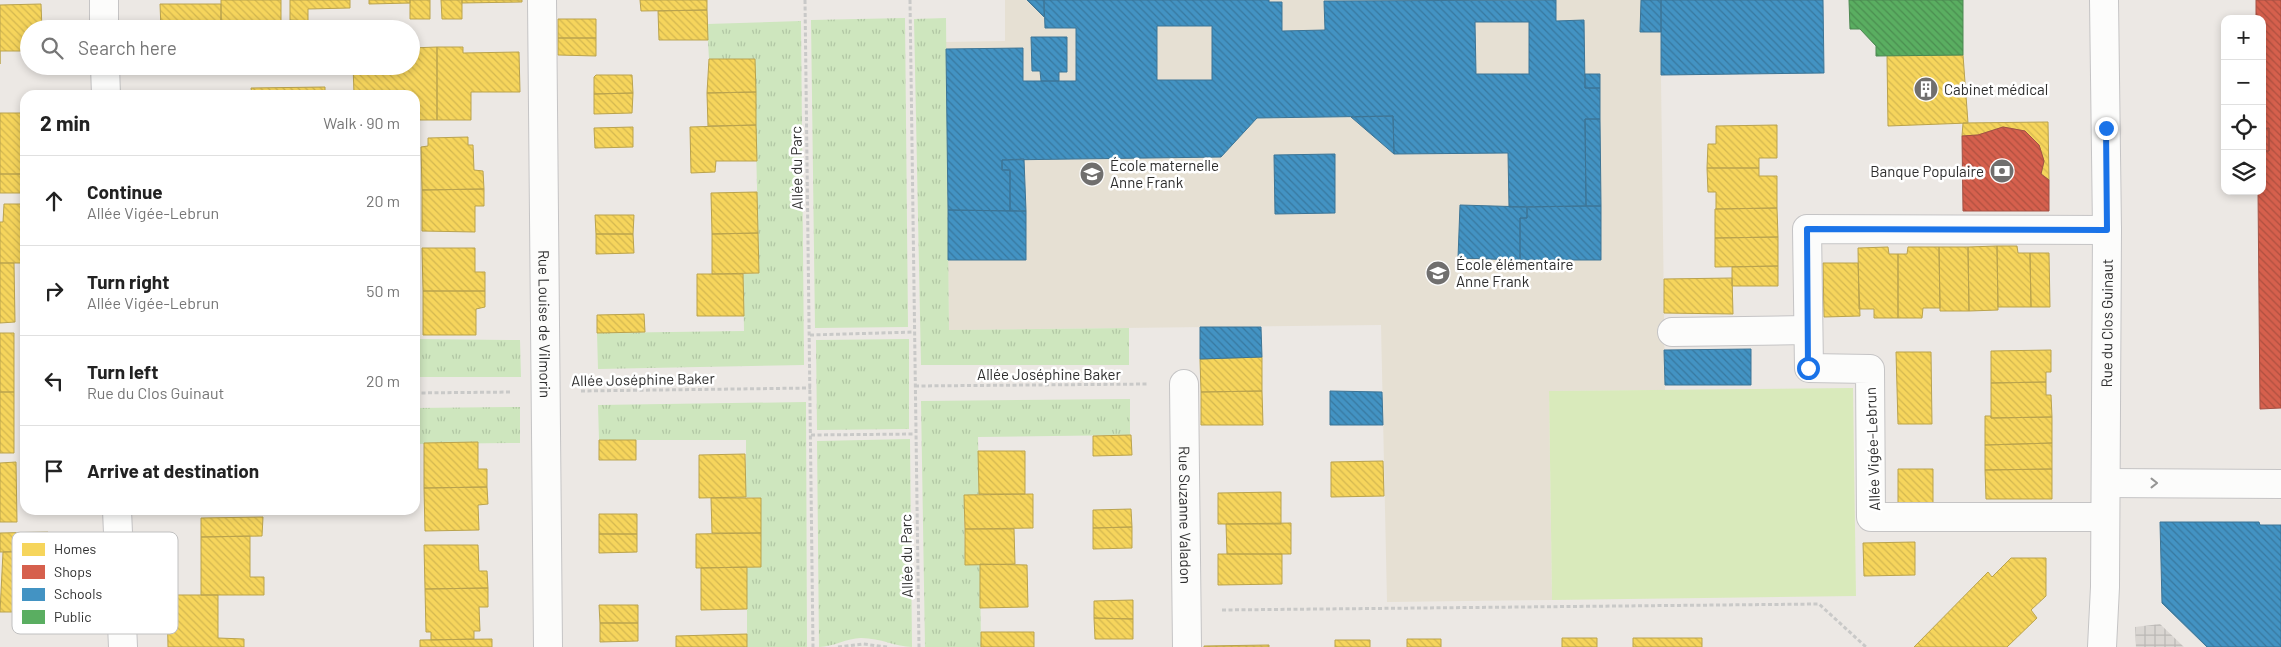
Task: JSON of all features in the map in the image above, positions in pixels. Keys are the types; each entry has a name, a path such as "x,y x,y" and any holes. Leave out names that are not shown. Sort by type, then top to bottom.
{"street":[{"path":"104,0 104,20"},
{"name":"Rue Louise de Vilmorin","path":"542,0 548,647"},
{"name":"Rue du Clos Guinaut","path":"2102,647 2106,483 2107,230 2104,0"},
{"path":"105,75 106,90"},
{"name":"Allée Vigée-Lebrun","path":"2105,517 1871,517 1870,369 1808,368 1807,229 2107,230"},
{"path":"1672,332 1807,330"},
{"name":"Rue Suzanne Valadon","path":"1184,384 1187,647"},
{"path":"2106,483 2281,484"},
{"path":"117,515 118,532"},
{"path":"122,634 123,647"}],"path":[{"name":"Allée du Parc","path":"805,0 813,647"},
{"name":"Allée du Parc","path":"910,0 919,647"},
{"path":"810,335 914,332"},
{"name":"Allée Joséphine Baker","path":"915,386 1184,384"},
{"name":"Allée Joséphine Baker","path":"420,393 811,388"},
{"path":"811,435 915,434"},
{"path":"1186,611 1819,604 1866,647"},
{"path":"838,647 863,644 887,647"}],"shaded area":[{"name":"École élémentaire Anne Frank","path":"1005,0 1660,0 1665,390 1549,391 1552,600 1387,602 1381,325 949,330 945,42 1005,41"},
{"path":"2160,624 2184,647 2136,647 2135,627"}],"green space":[{"path":"905,18 908,327 815,328 811,20"},
{"path":"946,18 949,330 1129,328 1129,365 921,365 914,19"},
{"path":"801,21 804,365 598,369 597,333 744,331 743,274 759,273 754,59 709,59 707,24"},
{"path":"420,339 520,340 521,377 420,377"},
{"path":"909,339 909,429 817,430 816,340"},
{"path":"1853,388 1856,596 1552,600 1549,391"},
{"path":"1130,399 1130,435 978,437 979,494 964,496 965,564 980,564 981,647 925,647 921,401"},
{"path":"806,402 807,647 747,647 747,567 761,566 761,498 746,497 746,440 599,440 598,405"},
{"path":"520,407 520,443 420,444 420,408"},
{"path":"910,439 912,647 861,638 819,647 817,441"}],"building: Homes":[{"path":"221,0 281,0 281,20 221,20"},
{"path":"290,0 350,0 350,8 308,9 308,20 290,20"},
{"path":"369,0 410,0 410,3 369,4"},
{"path":"410,0 430,0 430,19 410,19"},
{"path":"441,0 462,0 462,19 442,19"},
{"path":"462,0 522,0 522,2 462,3"},
{"path":"640,0 707,0 707,10 641,11"},
{"path":"41,4 42,20 20,20 20,51 0,51 0,5"},
{"path":"160,4 221,4 221,20 161,20"},
{"path":"707,10 708,40 659,40 658,11"},
{"path":"558,19 596,19 596,38 558,38"},
{"path":"558,38 596,38 596,56 558,55"},
{"path":"437,47 463,47 463,53 519,52 520,92 471,92 471,120 437,120"},
{"path":"437,47 437,120 420,120 420,90 354,90 353,75 420,75 420,48"},
{"name":"Cabinet médical","path":"1887,55 1963,55 1968,123 1888,126"},
{"path":"709,59 755,59 756,92 707,93"},
{"path":"596,75 632,75 633,93 594,94 594,77"},
{"path":"325,87 325,90 251,90 251,88"},
{"path":"756,92 756,125 708,126 707,93"},
{"path":"633,93 632,113 594,114 594,94"},
{"path":"0,113 20,113 20,174 0,174"},
{"path":"2048,122 2049,180 2041,174 2044,161 2039,145 2025,131 2003,127 1978,135 1962,136 1963,123"},
{"path":"756,125 757,161 716,161 715,172 691,173 690,127"},
{"path":"1777,125 1777,158 1759,158 1759,168 1707,168 1708,144 1716,144 1716,126"},
{"path":"633,127 633,147 595,148 594,128"},
{"path":"468,137 468,145 473,145 474,170 483,171 484,189 422,190 421,147 428,146 428,138"},
{"path":"1707,168 1759,168 1759,176 1777,176 1777,208 1716,209 1716,192 1708,192"},
{"path":"0,174 20,174 20,193 0,193"},
{"path":"484,189 484,206 475,206 475,232 422,231 422,190"},
{"path":"757,192 758,233 712,234 711,193"},
{"path":"4,204 20,204 20,263 0,263 0,222 3,222"},
{"path":"1777,208 1778,237 1715,238 1715,209"},
{"path":"595,215 634,215 633,234 596,234"},
{"path":"758,233 759,273 712,274 712,234"},
{"path":"596,234 633,234 634,253 596,254"},
{"path":"1778,237 1778,266 1715,267 1715,238"},
{"path":"1997,246 1998,310 1969,311 1968,247"},
{"path":"1997,246 2017,246 2018,253 2030,253 2031,307 1998,307"},
{"path":"1888,247 1889,254 1898,254 1898,318 1874,318 1874,309 1859,309 1858,248"},
{"path":"1908,247 1939,247 1940,308 1923,308 1922,318 1898,318 1898,254 1907,254"},
{"path":"1939,247 1968,247 1969,311 1940,311"},
{"path":"422,248 475,248 475,272 485,272 485,291 423,291"},
{"path":"2030,253 2049,253 2050,307 2031,307"},
{"path":"0,263 14,263 15,322 0,323"},
{"path":"1823,263 1858,263 1860,316 1824,317"},
{"path":"1778,266 1778,286 1732,286 1732,267"},
{"path":"697,274 743,274 744,316 697,316"},
{"path":"1732,278 1733,314 1664,313 1664,279"},
{"path":"423,291 485,291 485,307 476,309 476,335 423,335"},
{"path":"644,314 645,332 597,333 597,315"},
{"path":"0,333 14,333 14,392 0,392"},
{"path":"2051,350 2051,372 2046,372 2046,382 1991,383 1991,351"},
{"path":"1896,352 1931,352 1932,424 1898,424"},
{"path":"1262,357 1262,391 1201,392 1200,359"},
{"path":"2046,382 2046,395 2051,395 2052,417 1991,418 1991,383"},
{"path":"1262,391 1263,425 1201,425 1201,392"},
{"path":"0,392 14,392 14,453 0,453"},
{"path":"1985,416 1991,416 1991,418 2052,417 2052,443 1985,445"},
{"path":"1131,435 1132,455 1093,456 1093,436"},
{"path":"599,440 636,440 636,460 599,460"},
{"path":"478,442 478,469 487,469 487,487 424,488 424,443"},
{"path":"2052,443 2052,469 1985,470 1985,445"},
{"path":"978,451 1025,451 1025,494 979,494"},
{"path":"745,454 746,497 699,498 699,455"},
{"path":"1383,461 1384,496 1331,497 1331,462"},
{"path":"16,462 17,522 0,522 0,463"},
{"path":"1898,469 1933,469 1933,505 1898,505"},
{"path":"2052,469 2052,499 1986,499 1985,470"},
{"path":"487,487 488,504 478,505 479,530 425,531 424,488"},
{"path":"1281,492 1281,524 1218,524 1218,493"},
{"path":"1033,494 1033,528 965,529 964,495"},
{"path":"711,498 761,498 761,533 712,533"},
{"path":"1131,509 1132,527 1093,528 1093,510"},
{"path":"599,514 637,514 637,534 599,534"},
{"path":"263,517 262,536 201,537 201,518"},
{"path":"1291,523 1291,554 1227,554 1226,524"},
{"path":"1132,527 1132,548 1093,549 1093,528"},
{"path":"965,529 1014,529 1015,564 965,565"},
{"path":"0,533 12,533 12,552 0,552"},
{"path":"761,533 761,567 696,568 696,534"},
{"path":"599,534 637,534 637,552 599,553"},
{"path":"250,536 250,577 264,577 264,595 201,595 201,537"},
{"path":"1915,542 1915,575 1864,576 1863,543"},
{"path":"424,545 478,545 479,571 487,571 488,588 425,589"},
{"path":"3,552 12,552 12,612 0,612"},
{"path":"1218,554 1282,554 1282,584 1218,585"},
{"path":"2011,558 2046,558 2046,596 2031,610 2037,618 2007,647 1914,647 1988,572 1992,577"},
{"path":"980,564 1027,565 1028,607 980,608"},
{"path":"747,567 747,609 701,610 701,568"},
{"path":"488,588 488,607 479,607 480,631 474,631 474,639 431,640 431,632 426,632 425,589"},
{"path":"178,595 218,595 218,638 244,639 244,647 168,647 168,634 178,634"},
{"path":"1133,600 1133,619 1094,618 1094,601"},
{"path":"599,605 638,605 638,623 600,623"},
{"path":"1094,618 1133,619 1133,639 1095,639"},
{"path":"600,623 638,623 638,641 600,642"},
{"path":"981,632 1034,632 1034,647 981,647"},
{"path":"747,634 747,647 676,647 676,636"},
{"path":"1562,638 1597,638 1597,647 1562,647"},
{"path":"1633,638 1702,638 1702,647 1633,647"},
{"path":"492,639 492,647 420,647 420,640"},
{"path":"1407,639 1441,639 1441,647 1407,647"},
{"path":"1335,640 1370,640 1370,647 1335,647"},
{"path":"1269,645 1269,647 1204,647 1204,646"}],"building: Shops":[{"path":"2256,0 2281,0 2281,408 2260,409 2258,195 2266,195 2266,151 2269,151 2269,128 2266,128 2266,15 2256,15"},
{"name":"Banque Populaire","path":"2003,127 2025,131 2039,145 2044,161 2041,174 2049,180 2049,211 1963,211 1962,136 1978,135"},
{"path":"2266,128 2269,128 2269,151 2266,151"}],"building: Schools":[{"path":"1027,0 1044,0 1044,17"},
{"path":"1044,0 1269,0 1269,2 1282,2 1282,31 1325,30 1324,1 1556,0 1556,21 1584,20 1585,88 1600,88 1600,119 1585,119 1586,206 1509,207 1508,153 1394,154 1393,116 1257,118 1221,157 1002,160 1002,170 1010,170 1010,211 948,210 946,49 1023,48 1023,81 1076,81 1076,28 1045,28","holes":["1475,22 1529,22 1529,74 1476,74","1157,26 1212,26 1212,80 1157,80"]},
{"path":"1641,0 1661,0 1661,32 1640,32"},
{"path":"1661,0 1823,0 1824,73 1661,75"},
{"path":"1031,37 1067,37 1067,72 1059,72 1059,81 1041,81 1040,71 1032,71"},
{"path":"1585,74 1600,74 1600,88 1585,88"},
{"path":"1393,116 1394,154 1351,117"},
{"path":"1585,119 1600,119 1601,206 1586,206"},
{"path":"1335,154 1335,213 1275,214 1274,155"},
{"path":"1024,159 1026,211 1010,211 1010,170 1002,170 1002,160"},
{"path":"1460,205 1527,207 1527,218 1520,218 1520,260 1458,258"},
{"path":"1601,206 1601,260 1520,260 1520,218 1527,218 1527,207"},
{"path":"948,210 1026,211 1026,260 948,260"},
{"path":"1200,327 1261,327 1262,357 1200,359"},
{"path":"1751,349 1751,385 1665,385 1664,350"},
{"path":"1330,391 1382,392 1383,425 1330,425"},
{"path":"2160,522 2259,522 2260,525 2281,525 2281,647 2207,647 2162,603"}],"building: Public":[{"path":"1849,0 1963,0 1963,55 1876,56 1876,46 1860,29 1850,29"}],"place":[{"name":"Cabinet médical","path":"1926,89"},
{"name":"Banque Populaire","path":"2002,171"},
{"name":"École maternelle Anne Frank","path":"1092,174"},
{"name":"École élémentaire Anne Frank","path":"1438,273"}],"route":[{"path":"1808,368 1807,229 2107,230 2106,128"}]}
